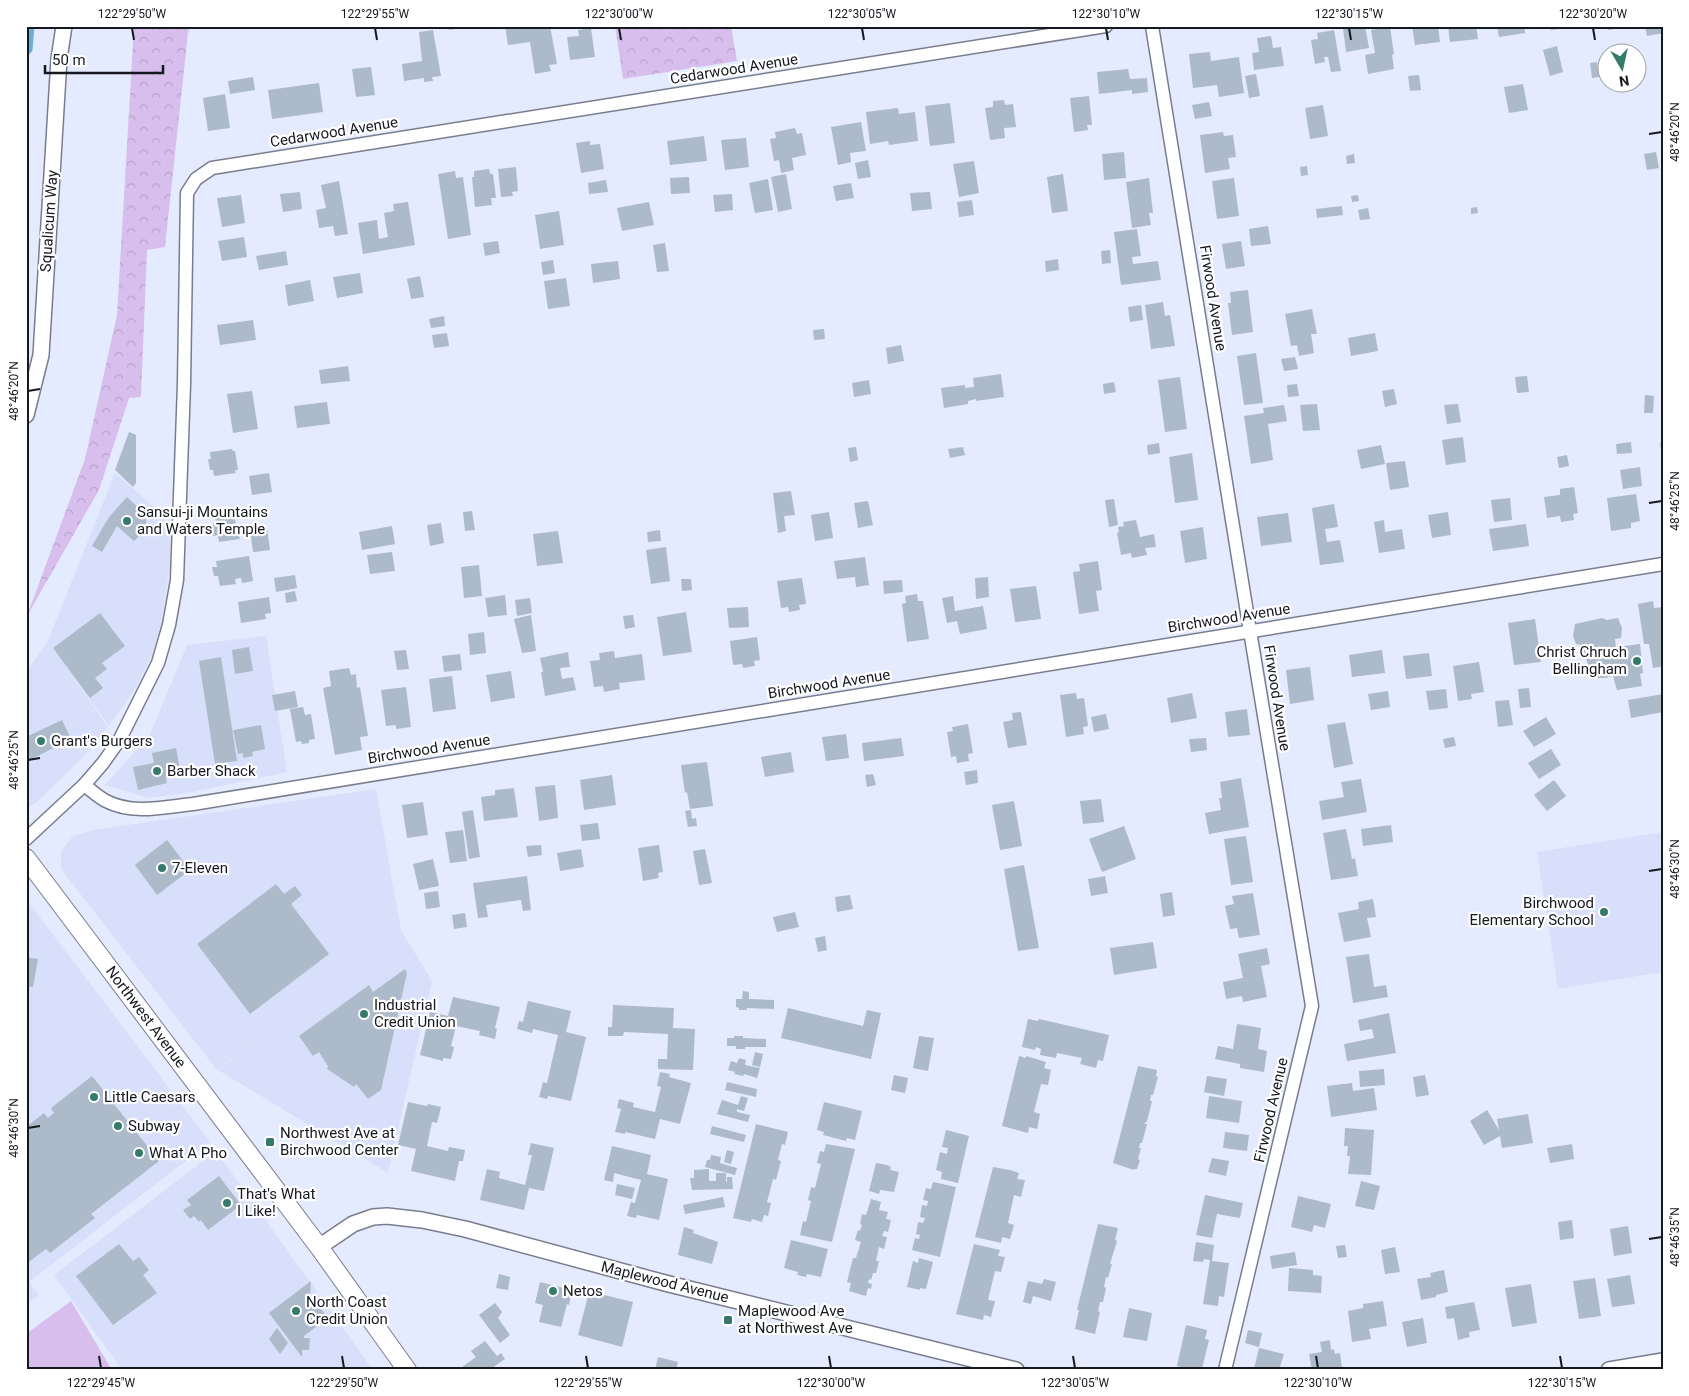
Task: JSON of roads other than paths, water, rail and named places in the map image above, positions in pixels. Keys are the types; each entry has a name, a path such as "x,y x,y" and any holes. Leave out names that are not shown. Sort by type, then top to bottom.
{"main road":[{"name":"Northwest Avenue","path":"26,858 319,1247 407,1370"}],"street":[{"name":"Squalicum Way","path":"26,415 41,355 59,59 64,26"},
{"name":"Cedarwood Avenue","path":"84,785 104,763 120,739 158,664 169,625 177,580 184,375 187,193 196,179 212,168 1106,26"},
{"name":"Firwood Avenue","path":"1152,26 1312,1006 1226,1370"},
{"name":"Birchwood Avenue","path":"84,785 106,801 124,808 142,810 192,804 1663,564"},
{"path":"26,839 84,785"},
{"name":"Maplewood Avenue","path":"319,1247 353,1224 374,1217 387,1216 422,1220 465,1229 664,1283 1016,1370"},
{"path":"1609,1370 1663,1361"}],"waterway":[{"path":"26,54 30,50 32,26"}],"place":[{"name":"Sansui-ji Mountains and Waters Temple","path":"127,521"},
{"name":"Christ Chruch Bellingham","path":"1637,661"},
{"name":"Grant's Burgers","path":"41,741"},
{"name":"Barber Shack","path":"157,771"},
{"name":"7-Eleven","path":"162,868"},
{"name":"Birchwood Elementary School","path":"1604,912"},
{"name":"Industrial Credit Union","path":"364,1014"},
{"name":"Little Caesars","path":"94,1097"},
{"name":"Subway","path":"118,1126"},
{"name":"Northwest Ave at Birchwood Center","path":"270,1142"},
{"name":"What A Pho","path":"139,1153"},
{"name":"That's What I Like!","path":"227,1203"},
{"name":"Netos","path":"553,1291"},
{"name":"North Coast Credit Union","path":"296,1311"},
{"name":"Maplewood Ave at Northwest Ave","path":"728,1320"}]}
